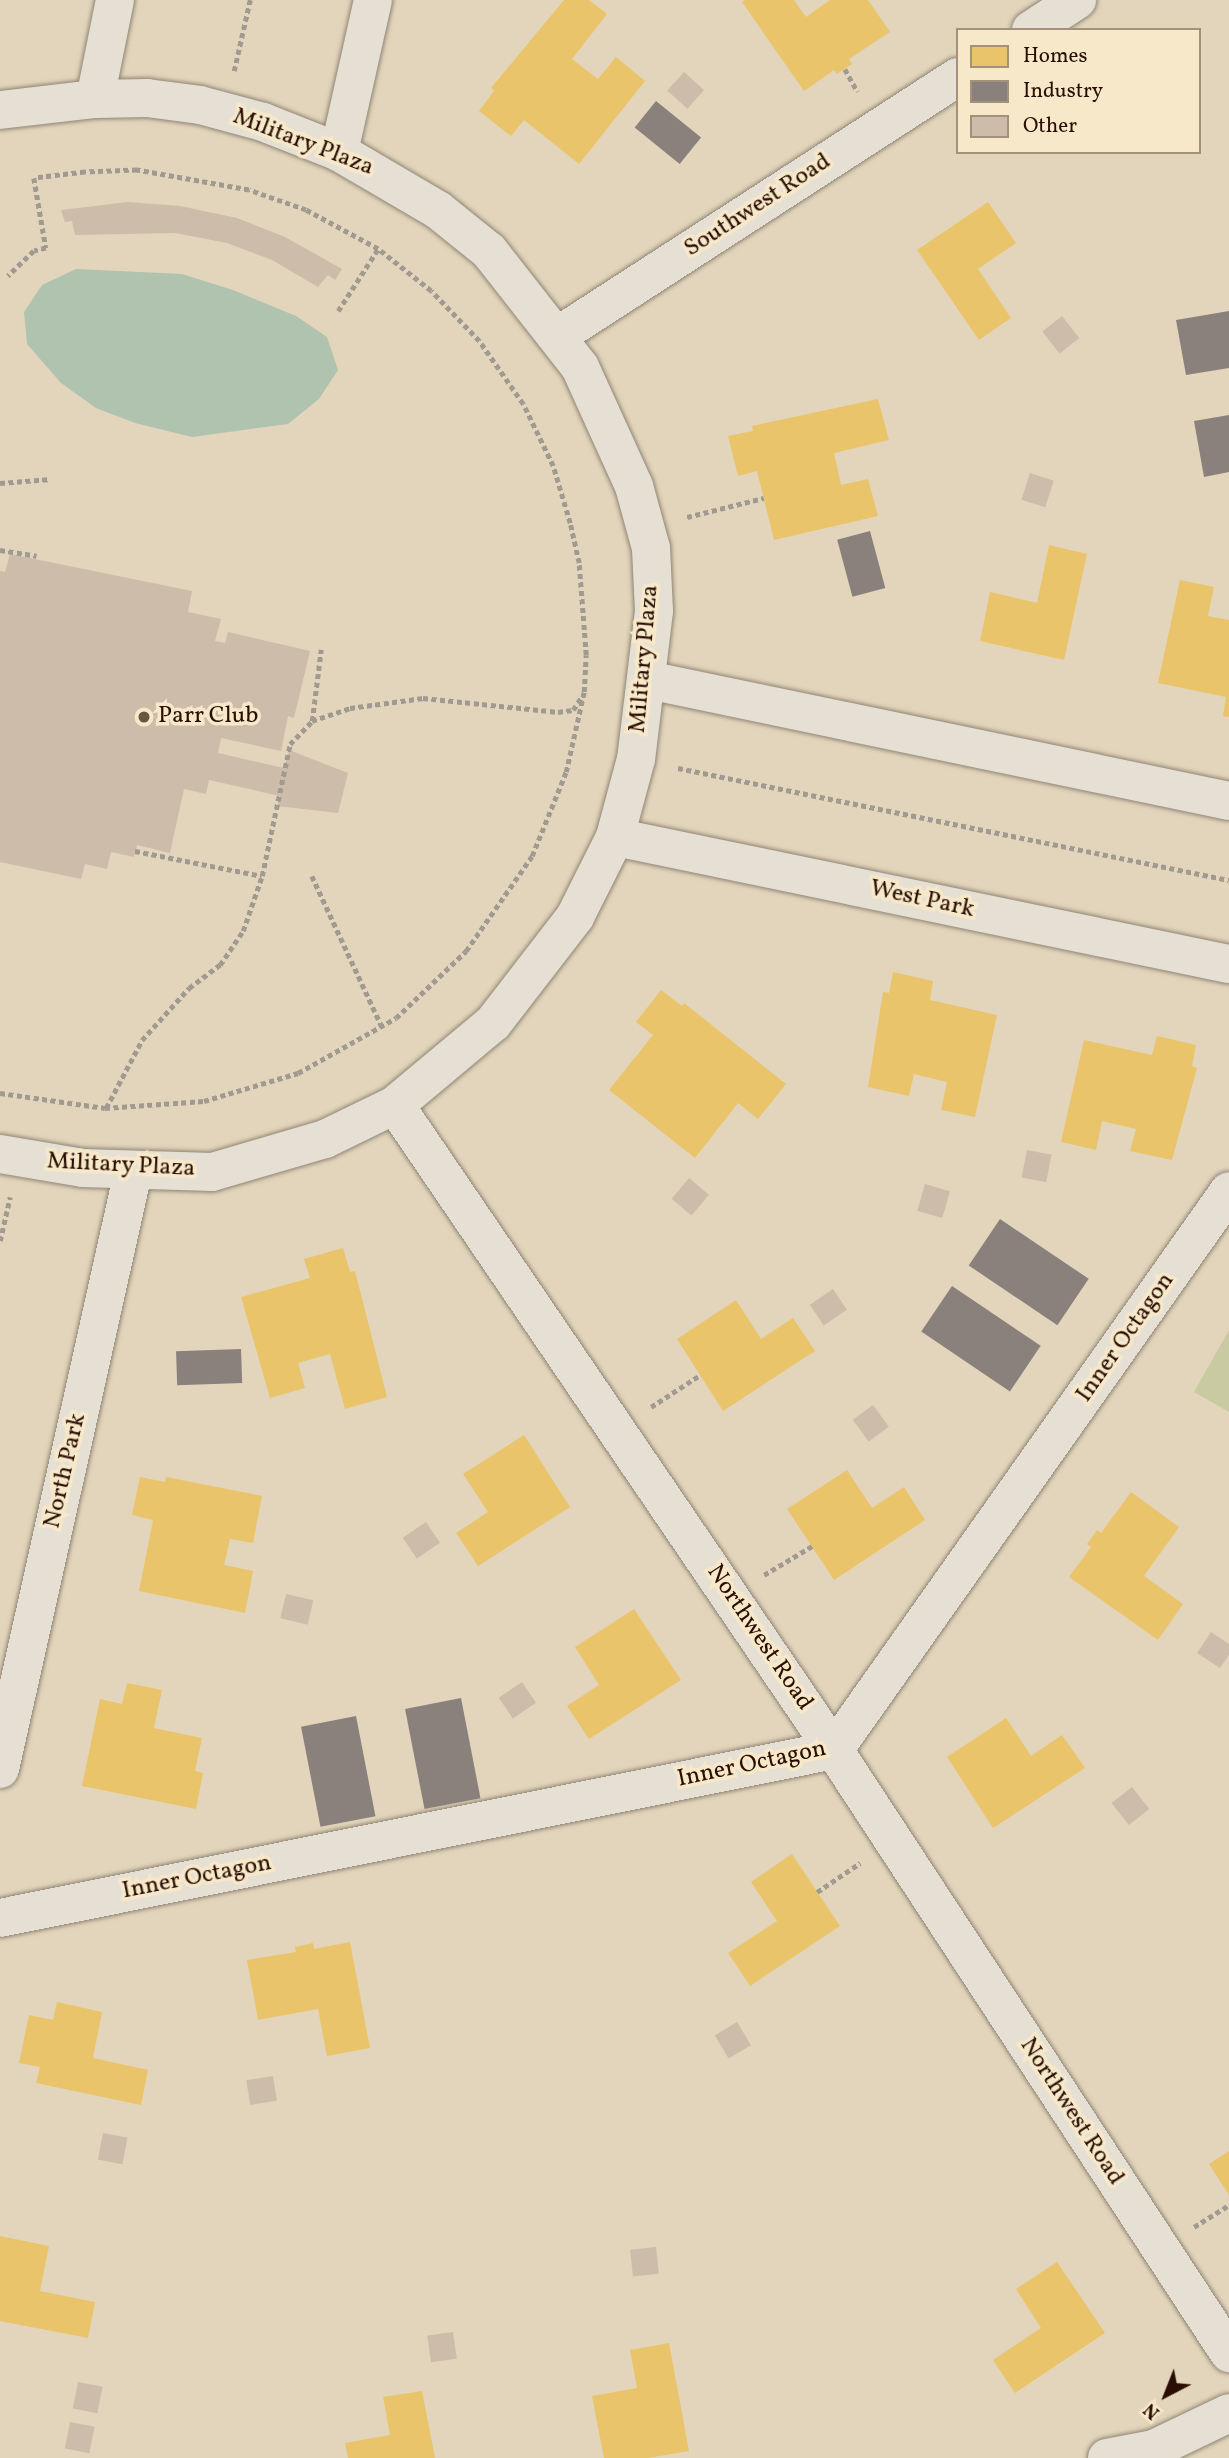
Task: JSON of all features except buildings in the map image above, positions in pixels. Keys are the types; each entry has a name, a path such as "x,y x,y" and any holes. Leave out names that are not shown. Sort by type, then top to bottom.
{"street":[{"path":"95,99 116,0"},
{"path":"339,152 373,0"},
{"path":"1034,28 1077,0"},
{"name":"Southwest Road","path":"559,335 956,78"},
{"name":"Military Plaza","path":"0,110 95,99 147,98 225,112 339,152 438,210 489,251 559,335 610,424 651,548 654,611 648,680 636,760 615,836 575,917 493,1023 395,1105 325,1139 212,1172 133,1172 0,1154"},
{"path":"648,680 1229,801"},
{"name":"West Park","path":"615,836 1229,964"},
{"name":"Northwest Road","path":"395,1105 834,1750 1229,2354"},
{"name":"North Park","path":"0,1769 133,1172"},
{"name":"Inner Octagon","path":"0,1918 834,1750 1229,1191"},
{"path":"1107,2458 1154,2449 1229,2413"}],"path":[{"path":"225,112 250,0"},
{"path":"0,1093 105,1108 204,1101 298,1073 382,1027 435,984 466,951 533,856 566,772 584,692 585,613 579,563 547,454 523,404 479,341 431,291 378,249 306,210 248,190 137,170 85,172 34,178 46,248 34,251 8,276"},
{"path":"338,311 378,249"},
{"path":"0,482 51,479"},
{"path":"651,548 688,516 764,498"},
{"path":"0,550 37,556"},
{"path":"312,721 321,650"},
{"path":"105,1108 142,1040 189,988 220,965 243,931 261,876 290,744 312,721 350,708 423,698 558,712 573,710 584,692"},
{"path":"636,760 1229,880"},
{"path":"135,851 261,876"},
{"path":"312,876 382,1027"},
{"path":"617,1429 700,1375"},
{"path":"730,1595 812,1546"}],"shaded area":[{"path":"76,269 182,274 233,290 296,316 327,337 338,370 319,399 288,424 192,437 135,423 96,408 61,383 27,344 24,312 42,285"},
{"path":"1229,1330 1229,1412 1194,1392"}],"place":[{"name":"Parr Club","path":"144,717"}]}
